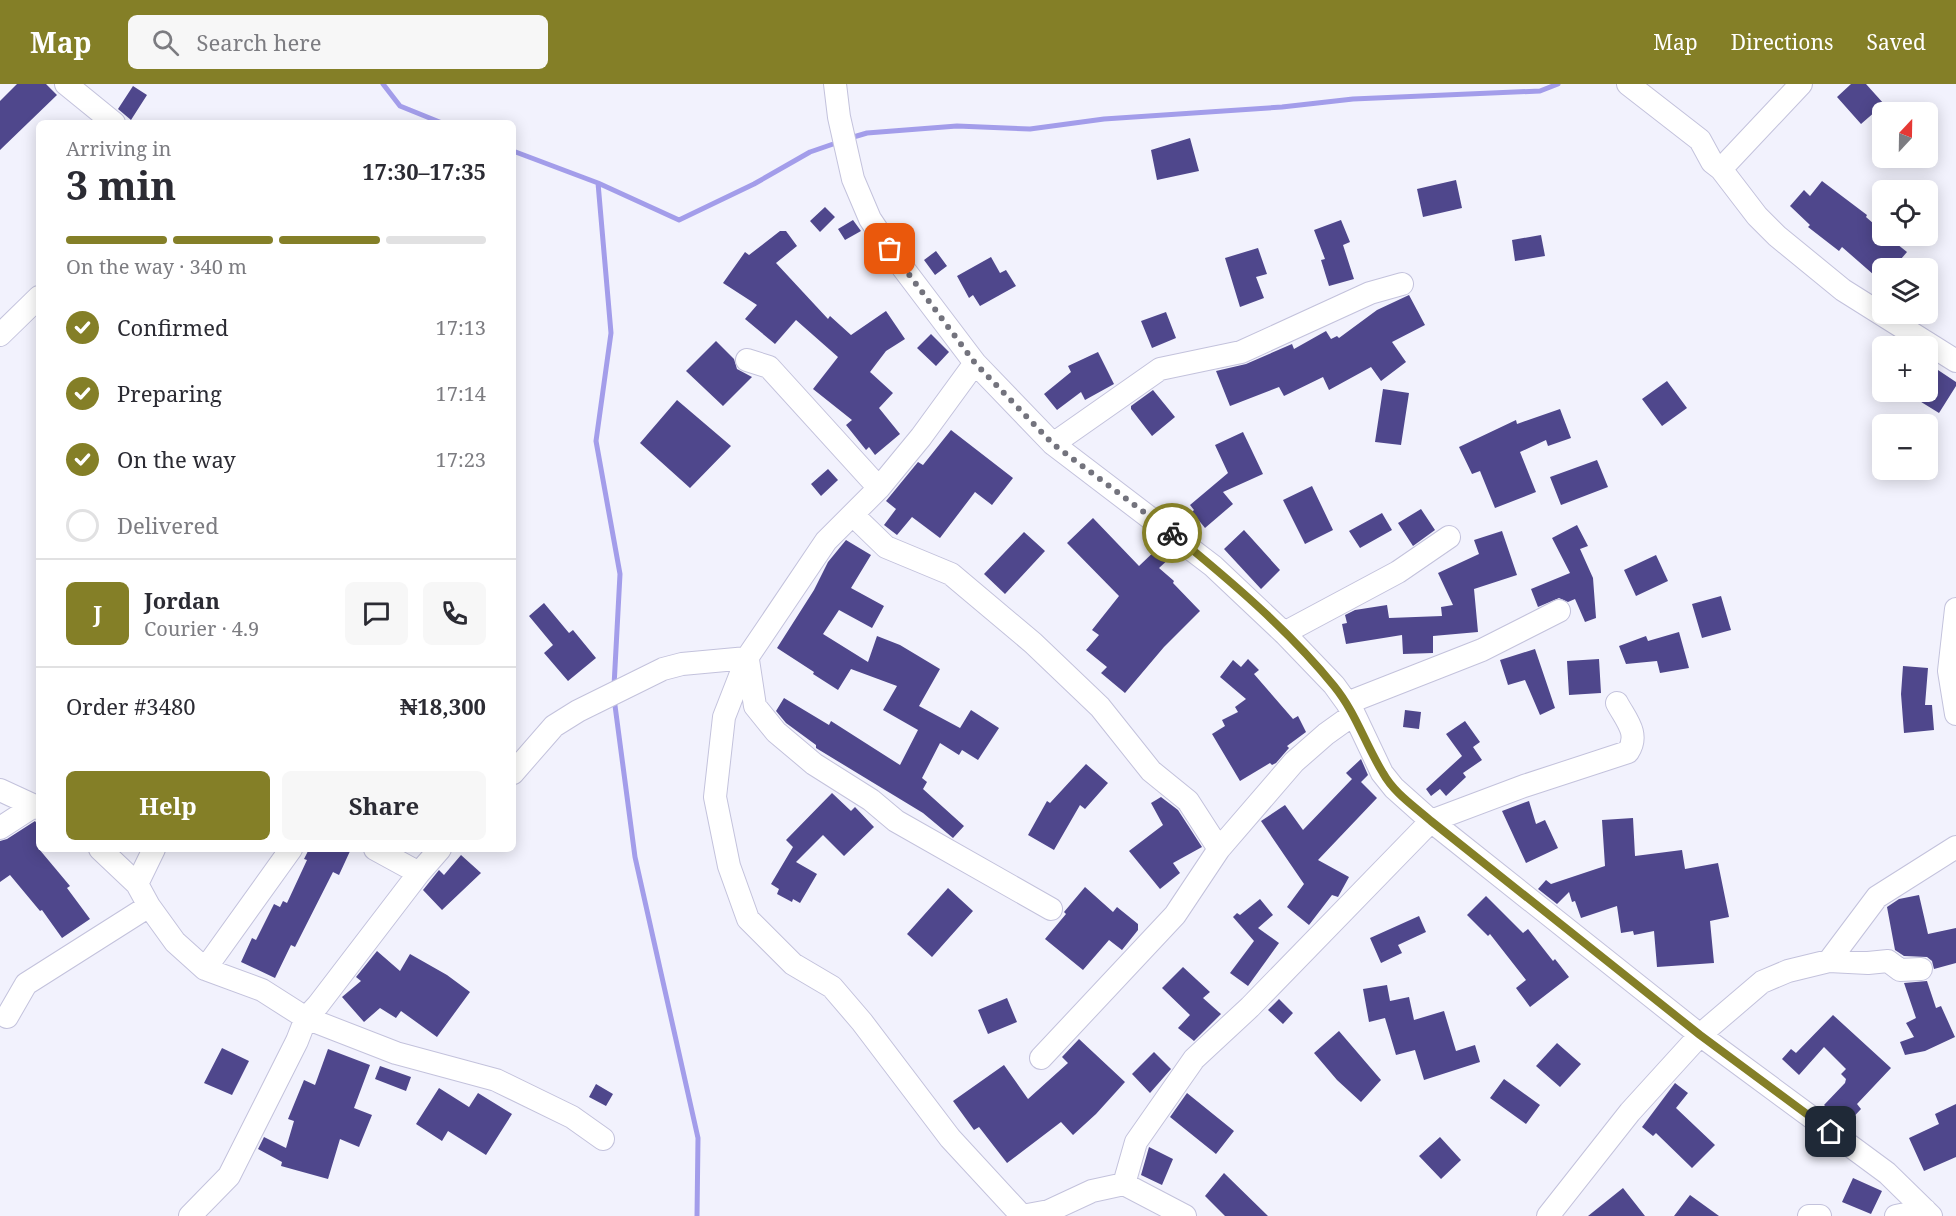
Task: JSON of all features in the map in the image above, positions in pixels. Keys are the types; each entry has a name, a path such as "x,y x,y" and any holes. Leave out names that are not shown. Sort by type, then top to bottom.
{"street":[{"path":"66,84 110,120"},
{"path":"835,84 839,117 853,179 870,219 900,264 975,363 1053,444 1213,566 1284,633 1334,685 1351,709 1382,773 1394,788 1431,821 1700,1035 1887,1173 1928,1213"},
{"path":"1628,84 1700,140 1712,162 1757,216 1801,256 1843,290 1956,361"},
{"path":"1720,169 1800,84"},
{"path":"1053,444 1160,369 1241,352 1370,293 1402,284"},
{"path":"0,334 36,300"},
{"path":"747,360 769,367 879,488"},
{"path":"975,363 921,437 879,488 826,541 747,658 724,717 716,797 729,866 748,919 793,964 832,987 862,1022 950,1138 1022,1216 1048,1211 1092,1191 1124,1184 1185,1216"},
{"path":"853,515 886,547 951,574 1033,643 1100,707 1151,771 1188,801 1219,849"},
{"path":"1284,633 1398,572 1449,537"},
{"path":"1956,609 1948,671 1956,711"},
{"path":"1041,1058 1175,915 1219,849 1293,762 1351,709 1482,650 1559,611"},
{"path":"516,764 554,726 578,711 663,669 682,664 747,658"},
{"path":"747,658 755,706 776,732 814,764 871,800 896,821 1051,909"},
{"path":"1124,1184 1136,1142 1194,1059 1250,1007 1431,821 1524,786 1628,752 1634,743 1634,734 1617,703"},
{"path":"0,790 36,807"},
{"path":"0,828 36,807"},
{"path":"1829,961 1877,897 1956,848"},
{"path":"103,852 137,884 149,906 175,942 205,969 262,990 306,1017 396,1053 496,1080 572,1117 603,1139"},
{"path":"137,884 153,852"},
{"path":"205,969 289,852"},
{"path":"380,852 419,873"},
{"path":"190,1216 229,1176 297,1041 306,1017 318,1005 437,852"},
{"path":"8,1017 26,984 149,906"},
{"path":"1548,1216 1619,1125 1700,1035 1762,982 1788,971 1829,961 1868,963 1888,961 1900,970 1921,969"},
{"path":"1896,1216 1928,1213"},
{"path":"1809,1216 1820,1216"}],"building":[{"path":"17,84 46,84 57,95 0,150 0,101"},
{"path":"1851,84 1866,84 1882,102 1872,102 1872,114 1861,124 1837,97"},
{"path":"133,86 147,95 131,120 118,109"},
{"path":"1190,138 1199,171 1157,180 1151,150"},
{"path":"1456,180 1462,208 1423,217 1417,189"},
{"path":"1822,181 1867,215 1866,217 1872,222 1872,246 1900,246 1907,252 1902,258 1872,258 1872,273 1842,247 1839,251 1808,227 1810,225 1790,206 1804,190 1810,196"},
{"path":"825,207 835,217 820,232 810,221"},
{"path":"853,220 861,231 845,240 838,229"},
{"path":"1341,220 1350,242 1343,245 1354,279 1329,286 1321,260 1325,259 1314,230"},
{"path":"780,231 786,231 797,246 776,263 828,319 830,316 851,335 886,311 905,339 886,351 870,372 893,393 879,408 900,434 875,455 869,447 866,450 846,425 852,420 813,389 838,357 796,320 775,344 745,319 757,305 723,283 745,252 749,255"},
{"path":"1541,235 1545,256 1515,261 1512,240"},
{"path":"1258,248 1267,274 1256,277 1264,298 1240,307 1225,258"},
{"path":"936,251 947,266 935,275 924,260"},
{"path":"991,257 1000,273 1006,270 1016,286 980,306 973,295 969,298 957,276"},
{"path":"1409,295 1425,325 1392,342 1406,362 1381,381 1371,367 1329,390 1323,377 1284,396 1279,387 1230,406 1216,371 1246,364 1292,344 1294,349 1326,331 1331,339 1337,336 1339,338 1377,310"},
{"path":"1166,312 1176,338 1152,348 1141,321"},
{"path":"931,334 949,352 936,366 917,348"},
{"path":"716,341 734,359 737,369 752,377 723,406 686,371"},
{"path":"1098,352 1114,384 1085,400 1081,392 1057,410 1044,394 1071,372 1068,366"},
{"path":"1938,370 1956,382 1956,386 1939,413 1921,402 1938,402"},
{"path":"1667,381 1687,408 1662,426 1642,399"},
{"path":"1383,389 1409,393 1401,445 1375,442"},
{"path":"1153,390 1175,417 1152,436 1131,406"},
{"path":"677,400 731,446 690,488 640,443"},
{"path":"1560,409 1571,438 1548,446 1546,440 1520,452 1536,492 1495,508 1480,471 1472,474 1459,447 1516,420 1517,424"},
{"path":"951,430 1013,478 992,505 975,492 940,538 912,517 897,535 884,525 896,509 886,501 918,462 923,465"},
{"path":"1243,432 1263,474 1223,492 1233,504 1205,528 1192,512 1194,510 1190,505 1228,473 1215,445"},
{"path":"1597,460 1608,487 1561,505 1550,477"},
{"path":"828,469 838,480 821,496 811,484"},
{"path":"1312,486 1333,530 1305,544 1283,500"},
{"path":"1421,509 1435,530 1413,546 1398,523"},
{"path":"1382,513 1392,530 1360,548 1349,531"},
{"path":"1093,518 1139,566 1160,546 1171,557 1159,568 1174,581 1173,583 1200,611 1164,647 1125,693 1101,673 1107,667 1086,650 1099,635 1092,630 1119,596 1067,543"},
{"path":"1577,525 1588,546 1580,549 1593,578 1596,618 1585,622 1575,599 1568,602 1559,598 1538,607 1531,589 1570,573 1552,538"},
{"path":"1244,530 1280,570 1261,589 1224,549"},
{"path":"1502,531 1517,575 1474,589 1478,632 1433,636 1433,653 1403,654 1402,635 1346,644 1342,624 1347,623 1345,615 1355,610 1387,605 1389,618 1442,616 1441,607 1453,605 1438,573 1479,554 1474,540"},
{"path":"1024,532 1045,551 1005,594 984,574"},
{"path":"846,540 871,555 851,588 884,606 872,628 839,610 823,634 868,662 877,636 900,645 940,669 919,706 960,728 971,710 999,728 978,760 962,750 959,755 940,743 922,778 927,782 923,789 964,826 953,838 923,813 816,748 816,745 786,723 776,711 784,698 829,725 831,721 900,765 918,730 883,710 897,686 851,669 838,690 777,648 814,590 828,562"},
{"path":"1656,555 1668,581 1636,596 1624,570"},
{"path":"1721,596 1731,630 1702,638 1692,604"},
{"path":"544,603 569,633 573,630 596,658 568,681 544,653 553,645 529,616"},
{"path":"1679,632 1689,668 1660,673 1657,661 1626,664 1619,646 1646,636 1648,641"},
{"path":"1535,649 1555,708 1540,715 1525,680 1508,685 1500,660"},
{"path":"1248,659 1259,670 1254,674 1293,719 1298,716 1306,732 1287,746 1289,748 1276,763 1272,765 1270,763 1240,781 1212,734 1225,726 1222,720 1238,712 1235,707 1246,699 1220,677 1233,660 1241,667"},
{"path":"1599,659 1601,693 1569,695 1567,661"},
{"path":"1903,666 1928,668 1925,705 1932,705 1934,730 1904,733 1901,694"},
{"path":"1405,710 1421,712 1419,729 1403,727"},
{"path":"1465,721 1480,742 1473,747 1482,760 1463,773 1466,777 1446,796 1440,789 1431,796 1426,789 1462,756 1446,734"},
{"path":"1361,759 1368,775 1361,782 1377,798 1318,860 1349,877 1338,897 1332,895 1309,925 1287,907 1304,884 1261,821 1285,805 1303,830 1352,779 1346,773"},
{"path":"1086,764 1108,783 1085,809 1080,805 1054,850 1028,835 1047,801 1050,803"},
{"path":"832,793 851,811 855,807 874,827 844,856 823,835 796,862 817,874 800,903 793,899 792,902 777,894 779,889 771,884 793,847 786,840"},
{"path":"1161,797 1178,810 1202,847 1173,863 1180,873 1160,889 1129,851 1163,825 1151,803"},
{"path":"1529,801 1536,824 1545,820 1558,848 1526,863 1502,811"},
{"path":"1633,818 1635,856 1682,850 1685,869 1718,863 1729,917 1710,921 1714,963 1657,967 1654,931 1634,935 1633,931 1621,933 1617,906 1581,918 1569,892 1557,904 1538,889 1546,880 1551,884 1605,866 1602,820"},
{"path":"35,821 36,852 42,852 70,886 67,888 90,919 62,938 42,910 40,911 10,875 0,882 0,841"},
{"path":"308,852 350,852 339,875 333,872 295,947 291,945 275,978 241,962 252,938 256,940 274,904 280,907 283,901 287,903 307,860 304,859"},
{"path":"461,855 481,873 442,910 423,890 439,870 444,875"},
{"path":"1085,887 1113,912 1117,907 1138,924 1138,930 1122,950 1109,940 1083,970 1045,939"},
{"path":"948,888 973,911 932,957 907,934"},
{"path":"1919,895 1928,934 1956,928 1956,963 1934,969 1932,961 1927,957 1904,956 1895,950 1887,907 1899,899"},
{"path":"1486,896 1523,933 1528,929 1569,977 1530,1007 1516,988 1526,980 1490,934 1488,936 1467,915"},
{"path":"1260,899 1273,915 1258,928 1279,943 1248,986 1230,973 1254,941 1233,917 1237,913 1240,915"},
{"path":"1419,916 1426,932 1398,945 1402,953 1381,963 1370,938"},
{"path":"377,951 400,971 410,954 447,975 470,992 437,1037 401,1011 396,1018 380,1008 364,1022 342,997 361,981 356,977"},
{"path":"1183,967 1210,992 1203,998 1221,1014 1194,1041 1178,1028 1190,1015 1162,988"},
{"path":"1927,981 1936,1008 1941,1006 1955,1037 1925,1051 1905,1055 1900,1042 1914,1037 1906,1023 1916,1018 1904,983"},
{"path":"1387,985 1390,1001 1409,997 1414,1020 1444,1011 1456,1051 1475,1045 1480,1062 1424,1080 1415,1050 1396,1055 1385,1018 1369,1022 1363,989"},
{"path":"1007,998 1017,1022 988,1034 978,1010"},
{"path":"1279,999 1293,1013 1283,1024 1268,1010"},
{"path":"1833,1015 1891,1068 1857,1104 1861,1109 1846,1125 1824,1105 1845,1083 1846,1079 1841,1074 1846,1069 1824,1047 1799,1075 1782,1059 1791,1049 1796,1053"},
{"path":"1339,1031 1381,1080 1361,1102 1337,1080 1314,1053"},
{"path":"1079,1039 1125,1082 1073,1135 1061,1122 1007,1163 979,1127 974,1130 953,1101 1004,1065 1028,1099 1068,1063 1062,1057"},
{"path":"1557,1043 1581,1064 1560,1087 1536,1066"},
{"path":"222,1048 249,1061 232,1095 204,1083"},
{"path":"328,1049 370,1065 354,1108 372,1115 359,1147 340,1139 328,1179 281,1166 282,1162 258,1149 264,1137 286,1148 294,1121 288,1119 304,1080 315,1085"},
{"path":"1154,1052 1171,1069 1150,1093 1132,1074"},
{"path":"380,1066 411,1077 406,1091 375,1079"},
{"path":"1504,1079 1540,1105 1526,1124 1490,1098"},
{"path":"1675,1083 1688,1093 1676,1108 1715,1145 1692,1168 1656,1133 1653,1136 1642,1127"},
{"path":"596,1084 613,1094 606,1106 589,1097"},
{"path":"439,1088 469,1107 478,1093 512,1114 486,1155 448,1131 442,1141 416,1124"},
{"path":"1187,1093 1234,1131 1216,1154 1170,1117"},
{"path":"1956,1104 1956,1157 1924,1171 1909,1138 1939,1124 1935,1114"},
{"path":"1440,1137 1461,1160 1441,1179 1419,1156"},
{"path":"1149,1147 1173,1159 1162,1185 1141,1175"},
{"path":"1224,1173 1268,1216 1225,1216 1205,1196"},
{"path":"1853,1178 1882,1191 1871,1214 1842,1202"},
{"path":"1623,1188 1645,1216 1588,1216"},
{"path":"1690,1195 1719,1216 1674,1216"}],"waterway":[{"path":"383,84 400,106 435,120"},
{"path":"850,138 867,133 957,126 1030,129 1104,119 1282,107 1353,99 1540,91 1558,84"},
{"path":"516,152 598,183 679,220 754,184 810,152 839,142"},
{"path":"598,183 611,333 596,441 620,574 614,686"},
{"path":"614,698 635,857 698,1138 697,1216"}],"way so far":[{"path":"890,249 975,363 1053,444 1172,533"}],"route":[{"path":"1172,533 1213,566 1284,633 1334,685 1354,714 1382,773 1394,788 1431,821 1700,1035 1831,1132"}]}
